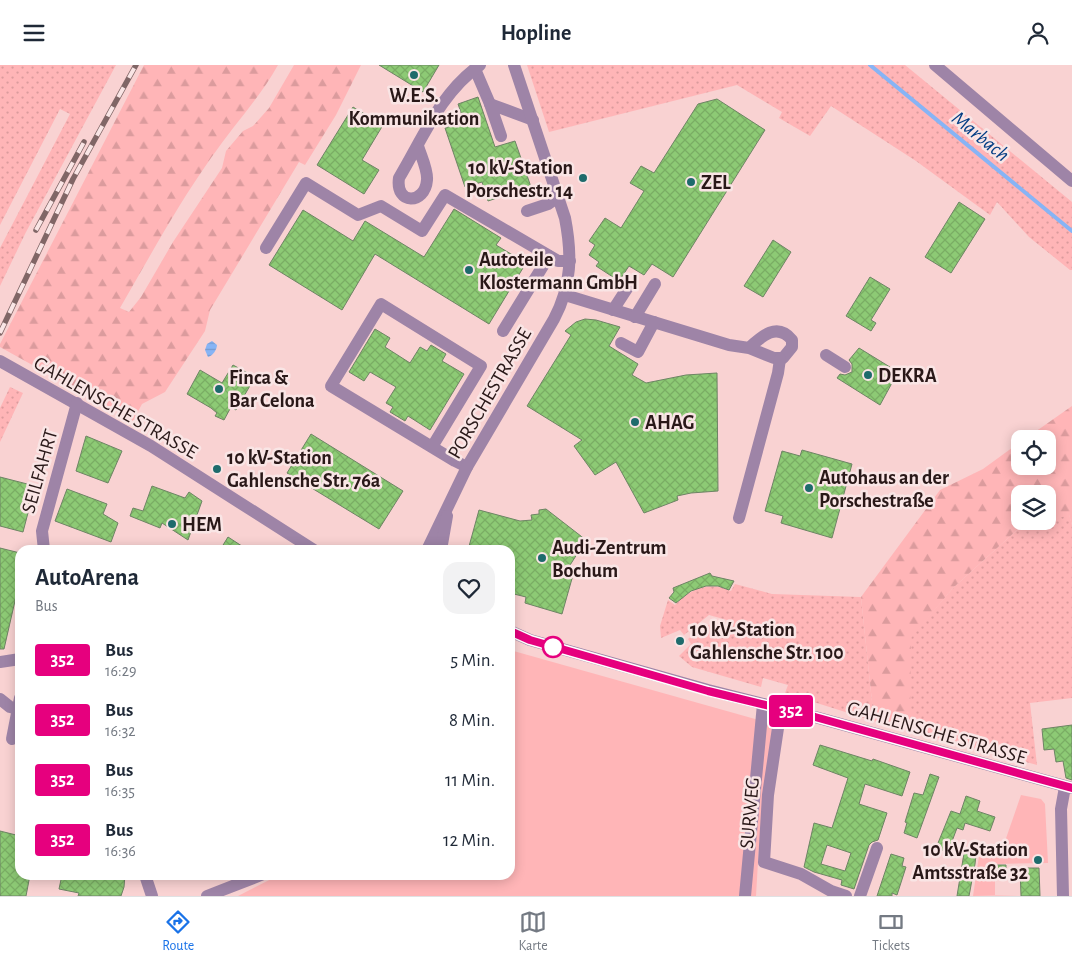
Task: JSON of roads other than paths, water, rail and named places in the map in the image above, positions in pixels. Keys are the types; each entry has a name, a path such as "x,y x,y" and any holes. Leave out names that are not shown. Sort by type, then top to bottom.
{"street":[{"name":"PORSCHESTRASSE","path":"430,545 467,467 554,319 565,295 570,278 569,237 558,197 514,65"},
{"path":"935,65 1072,181"},
{"path":"418,146 454,87 477,67 501,136"},
{"path":"490,104 533,120"},
{"path":"266,248 306,183 358,215 381,206 422,231 445,195 558,261 570,261"},
{"path":"527,211 548,204 558,197"},
{"path":"503,331 549,256"},
{"path":"635,317 655,284"},
{"path":"613,310 628,287"},
{"path":"565,295 729,345 749,348 780,359"},
{"path":"432,447 481,366 381,304 331,386 432,447 467,467"},
{"path":"621,343 638,352 654,322"},
{"path":"739,518 778,373 780,359 788,353 792,340 788,334 772,331 764,334 749,348"},
{"path":"826,355 845,367"},
{"name":"GAHLENSCHE STRASSE","path":"0,361 151,446 306,545"},
{"name":"SEILFAHRT","path":"43,545 42,531 77,403"},
{"name":"PORSCHESTRASSE","path":"442,545 447,511"},
{"name":"GAHLENSCHE STRASSE","path":"515,633 530,640"},
{"name":"GAHLENSCHE STRASSE","path":"515,638 530,640 1068,787"},
{"path":"0,662 15,660"},
{"path":"0,699 10,707 15,705"},
{"path":"745,896 763,704"},
{"name":"SURWEG","path":"781,708 768,795 764,862 801,874 831,891 846,896"},
{"path":"12,739 15,724"},
{"path":"1063,896 1061,809 1068,787"},
{"path":"860,896 877,848"},
{"path":"147,880 152,896"},
{"path":"207,896 248,880"}],"water":[{"path":"212,341 217,347 213,354 208,357 205,350 207,344"}],"waterway":[{"name":"Marbach","path":"870,65 1072,231"}],"railway":[{"path":"0,333 73,179 136,65"},
{"path":"36,230 84,142"}],"place":[{"name":"W.E.S. Kommunikation","path":"414,75"},
{"name":"10 kV-Station Porschestr. 14","path":"583,178"},
{"name":"ZEL","path":"691,182"},
{"name":"Autoteile Klostermann GmbH","path":"469,270"},
{"name":"DEKRA","path":"868,375"},
{"name":"Finca & Bar Celona","path":"219,389"},
{"name":"AHAG","path":"635,422"},
{"name":"10 kV-Station Gahlensche Str. 76a","path":"217,469"},
{"name":"Autohaus an der Porschestraße","path":"809,488"},
{"name":"HEM","path":"172,524"},
{"name":"Audi-Zentrum Bochum","path":"542,558"},
{"name":"10 kV-Station Gahlensche Str. 100","path":"680,641"},
{"name":"10 kV-Station Amtsstraße 32","path":"1038,860"}]}
